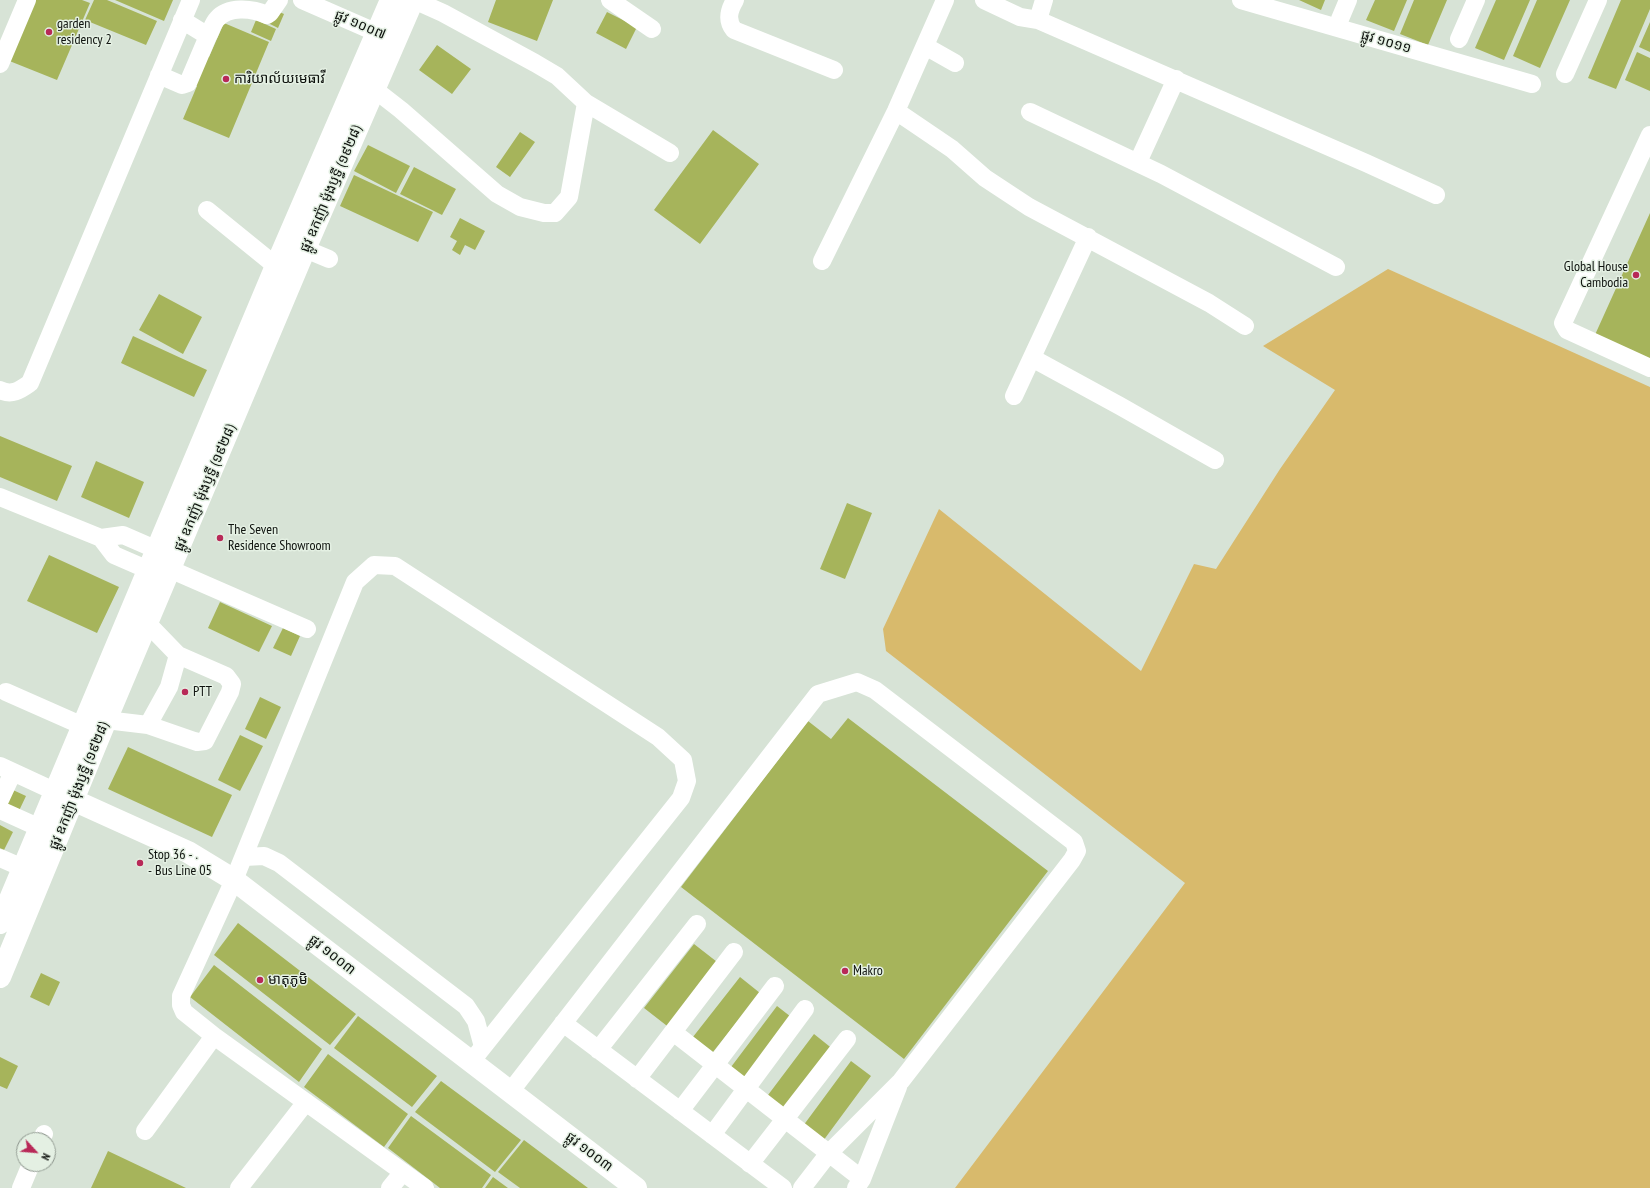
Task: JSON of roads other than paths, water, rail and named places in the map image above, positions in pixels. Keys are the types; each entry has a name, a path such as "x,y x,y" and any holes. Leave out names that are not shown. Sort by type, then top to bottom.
{"main road":[{"name":"ផ្លូវ ឧកញ៉ា ម៉ុងឫទ្ធី (១៩២៨)","path":"0,977 6,919 23,868 40,828 64,796 83,726 138,619 268,310 305,249 374,89 386,36 391,0"},
{"name":"ផ្លូវ ឧកញ៉ា ម៉ុងឫទ្ធី (១៩២៨)","path":"268,310 276,266 386,36 414,0"},
{"name":"ផ្លូវ ឧកញ៉ា ម៉ុងឫទ្ធី (១៩២៨)","path":"6,919 64,796 106,720 138,619"},
{"name":"ផ្លូវ ១០០៣","path":"64,796 188,852 234,880 477,1054 510,1092 636,1188"}],"street":[{"path":"0,64 27,0"},
{"path":"0,390 6,393 19,391 30,383 191,0"},
{"path":"159,75 182,85 188,83 216,20 225,12 245,10 256,10 267,15 279,0"},
{"name":"ផ្លូវ ១០០៧","path":"302,0 386,36"},
{"path":"414,0 443,13 541,66 557,76 586,103 670,153"},
{"path":"610,0 652,29"},
{"path":"735,0 730,7 729,19 734,30 834,70"},
{"path":"822,260 896,111 945,0"},
{"path":"984,0 1020,17 1038,20 1436,195"},
{"path":"1038,20 1044,0"},
{"name":"ផ្លូវ ១០១១","path":"1241,0 1532,84"},
{"path":"1340,19 1348,0"},
{"path":"1459,39 1476,0"},
{"path":"1565,74 1598,0"},
{"path":"182,20 208,36"},
{"path":"925,46 955,63"},
{"path":"1138,162 1176,80"},
{"path":"374,89 401,110 497,194 520,207 544,213 555,213 569,197 586,103"},
{"path":"896,111 952,149 985,178 1023,203 1208,303 1245,326"},
{"path":"1030,112 1138,162 1336,267"},
{"path":"1650,135 1563,324 1566,330 1650,368"},
{"path":"207,210 276,266"},
{"path":"1014,396 1088,237"},
{"path":"305,249 329,259"},
{"path":"1032,358 1215,460"},
{"path":"0,497 101,538 123,535 162,564 307,629"},
{"path":"425,1188 214,1036 184,1012 181,1005 181,996 244,857 355,582 374,565 395,566 658,737 683,760 687,781 681,798 477,1054"},
{"path":"106,720 148,725 196,742 205,741 230,692 232,684 226,676 178,655 138,619"},
{"path":"148,725 169,687 178,655"},
{"path":"510,1092 661,899 818,694 857,682 875,690 1074,842 1077,850 1072,860 901,1081 829,1153 802,1188"},
{"path":"6,692 83,726"},
{"path":"0,800 6,769"},
{"name":"ផ្លូវ ១០០៣","path":"6,769 64,796"},
{"path":"0,810 40,828"},
{"path":"244,857 264,856 279,862 466,1006 476,1021 477,1054"},
{"path":"0,858 23,868"},
{"path":"598,1050 697,924"},
{"path":"637,1079 734,952"},
{"path":"680,1111 775,986"},
{"path":"712,1135 805,1008"},
{"path":"563,1023 783,1188"},
{"path":"673,1032 829,1153 859,1184 901,1081"},
{"path":"146,1131 214,1036"},
{"path":"750,1164 847,1040"},
{"path":"239,1188 306,1102"},
{"path":"21,1188 28,1172"},
{"path":"390,1188 403,1172"}],"place":[{"name":"garden residency 2","path":"49,32"},
{"name":"ការិយាល័យមេធាវី","path":"226,79"},
{"name":"Global House Cambodia","path":"1636,275"},
{"name":"The Seven Residence Showroom","path":"220,538"},
{"name":"PTT","path":"185,692"},
{"name":"Stop 36 - . - Bus Line 05","path":"140,863"},
{"name":"Makro","path":"845,971"},
{"name":"មាតុភូមិ","path":"260,980"}]}
